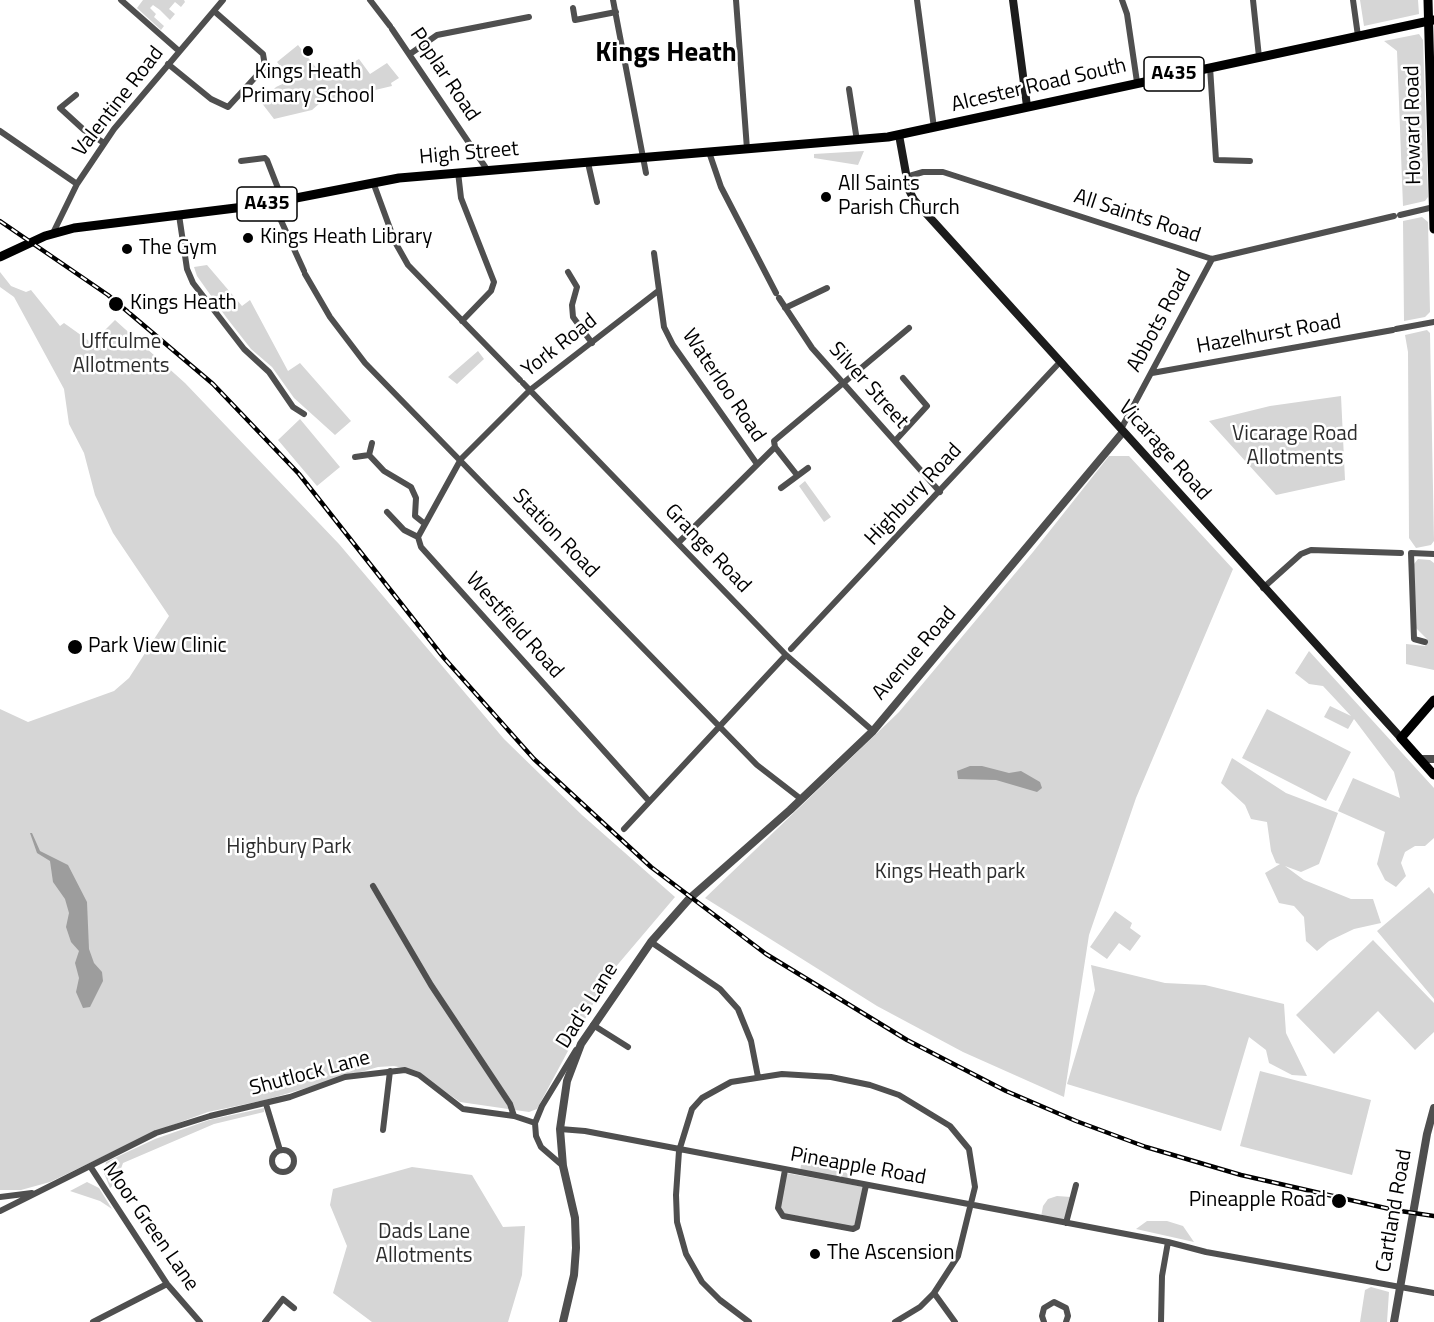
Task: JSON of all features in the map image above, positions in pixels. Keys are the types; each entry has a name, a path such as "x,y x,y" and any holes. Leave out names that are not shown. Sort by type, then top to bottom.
{"main road":[{"path":"1013,0 1027,106"},
{"name":"Howard Road","path":"1428,0 1432,20 1434,229"},
{"name":"Alcester Road South","path":"934,128 1137,82 1432,20"},
{"name":"A435","path":"899,135 934,128"},
{"name":"High Street","path":"49,234 84,226 278,202 373,182 458,172 857,141 899,135"},
{"name":"Vicarage Road","path":"899,135 906,177 914,200 1434,775"},
{"name":"A435","path":"0,257 49,234"},
{"path":"1401,738 1434,700"}],"street":[{"path":"121,0 179,51"},
{"name":"Valentine Road","path":"49,234 104,142 223,0"},
{"name":"Poplar Road","path":"370,0 410,54 488,171"},
{"path":"614,0 646,173"},
{"path":"736,0 747,149"},
{"path":"917,0 934,128"},
{"path":"1122,0 1127,14 1137,82"},
{"path":"1253,0 1258,57"},
{"path":"1353,0 1358,36"},
{"path":"573,8 575,20 616,12"},
{"path":"168,64 212,99 228,107 261,71 265,66 263,54 214,11"},
{"path":"410,54 437,35 529,17"},
{"path":"1210,67 1216,160 1250,161"},
{"path":"849,89 857,141"},
{"path":"76,95 60,108 79,126 104,142"},
{"path":"0,131 77,184"},
{"name":"Silver Street","path":"709,152 721,187 777,295 805,339 940,492"},
{"name":"Station Road","path":"241,161 265,158 267,160 278,202 305,273 349,344 757,765 801,799"},
{"path":"588,163 597,202"},
{"path":"458,172 461,198 494,282 491,291 462,321"},
{"name":"All Saints Road","path":"906,177 923,172 943,172 1212,259 1434,207"},
{"name":"Grange Road","path":"373,182 395,242 408,265 678,543 873,731"},
{"path":"179,215 187,269 193,283 244,349 269,372 293,406 304,414"},
{"path":"654,252 658,291"},
{"name":"Abbots Road","path":"1122,431 1212,259"},
{"path":"568,272 577,287 572,305 573,317 591,343"},
{"path":"785,308 827,288"},
{"name":"York Road","path":"460,459 530,390 658,291"},
{"name":"Waterloo Road","path":"658,291 664,327 673,345 757,464"},
{"name":"Hazelhurst Road","path":"1152,373 1434,322"},
{"path":"797,476 775,447 774,441 779,434 844,384 909,328"},
{"name":"Highbury Road","path":"624,829 1060,362"},
{"path":"895,441 927,406 903,378"},
{"name":"Avenue Road","path":"710,877 801,799 873,731 1122,431"},
{"path":"369,455 372,443"},
{"path":"678,543 775,447"},
{"path":"369,455 384,471 411,487 416,498 415,516 425,524"},
{"path":"355,457 369,455"},
{"path":"387,512 404,530 418,537 460,459"},
{"path":"781,488 808,468"},
{"name":"Westfield Road","path":"418,537 421,547 649,801"},
{"path":"1263,588 1301,554 1311,550 1401,553"},
{"path":"1425,642 1414,639 1411,553 1434,554"},
{"path":"1420,759 1434,759"},
{"name":"Dad's Lane","path":"563,1322 574,1275 576,1248 574,1218 563,1166 560,1129 567,1081 581,1044 651,942 710,877"},
{"path":"372,886 431,984 510,1104 513,1116"},
{"path":"651,942 720,989 738,1009 751,1041 758,1077"},
{"path":"593,1025 628,1047"},
{"path":"563,1166 541,1147 536,1136 536,1123 542,1106 581,1044"},
{"name":"Shutlock Lane","path":"90,1166 156,1133 210,1116 266,1104 345,1077 390,1071 405,1070 419,1075 463,1109 513,1116 536,1123"},
{"path":"383,1130 390,1071"},
{"path":"749,1322 708,1288 686,1254 677,1222 679,1151 692,1109 702,1098 725,1084 782,1074 831,1077 870,1084 920,1106 950,1126 966,1142 975,1177 958,1256 934,1293 920,1307 895,1322"},
{"path":"266,1104 280,1150"},
{"name":"Cartland Road","path":"1394,1322 1434,1108"},
{"name":"Pineapple Road","path":"560,1129 585,1131 679,1151 1168,1242 1206,1252 1434,1293"},
{"name":"Moor Green Lane","path":"0,1211 90,1166 167,1284 200,1322"},
{"path":"785,1170 778,1208 783,1216 853,1229 857,1227 866,1185"},
{"path":"1066,1223 1076,1185"},
{"name":"Moor Green Lane","path":"0,1197 36,1193"},
{"path":"1161,1322 1162,1276 1168,1242"},
{"path":"93,1322 167,1284"},
{"path":"934,1293 955,1322"},
{"path":"265,1322 283,1299 294,1308"},
{"path":"1044,1322 1044,1308 1054,1302 1066,1308 1068,1316 1066,1322"}],"green space":[{"path":"143,0 184,0 185,2 181,7 175,2 169,9 175,14 170,20 153,5 150,8 156,14 154,17 164,26 161,30 137,8"},
{"path":"1360,0 1418,0 1419,14 1364,26"},
{"path":"1419,34 1423,40 1428,197 1425,201 1403,206 1397,51 1384,41"},
{"path":"298,45 325,79 359,59 370,74 387,63 399,78 391,83 392,86 320,103 312,110 274,119 261,102 276,87 291,80 277,62"},
{"path":"864,151 858,165 814,158 814,154"},
{"path":"1422,217 1428,222 1430,312 1425,317 1404,321 1403,221"},
{"path":"207,265 242,306 250,300 288,371 300,363 351,421 335,435 294,398 272,367 251,349 226,317 197,276 194,267"},
{"name":"Highbury Park","path":"0,272 11,286 26,292 31,290 60,326 64,323 92,343 115,320 185,383 339,544 504,739 582,815 675,897 608,976 537,1109 529,1112 460,1102 416,1071 394,1066 378,1067 265,1100 208,1112 156,1131 50,1182 21,1190 0,1190 0,709 28,722 114,691 129,678 169,616 113,533 95,495 84,453 69,424 64,389 14,297 0,287"},
{"path":"1427,330 1430,333 1434,541 1431,545 1416,548 1409,538 1408,352 1405,335"},
{"path":"478,351 484,359 457,384 448,377"},
{"name":"Vicarage Road Allotments","path":"1341,396 1345,480 1276,495 1209,421 1270,406"},
{"path":"300,419 340,467 317,486 278,440"},
{"name":"Kings Heath park","path":"1109,456 1129,456 1233,569 1136,798 1089,935 1064,1097 963,1052 877,1006 705,898 899,712 1033,552"},
{"path":"805,481 831,517 824,522 799,486"},
{"path":"1418,559 1430,560 1434,563 1434,670 1406,664 1406,644 1425,646 1427,639 1415,627 1414,564"},
{"path":"1309,651 1434,788 1434,838 1425,846 1415,846 1405,852 1401,863 1406,876 1396,887 1385,880 1377,864 1385,832 1338,811 1353,778 1400,798 1394,772 1354,719 1348,729 1324,717 1330,706 1351,716 1323,686 1309,684 1295,673"},
{"path":"1267,709 1351,752 1326,801 1242,758"},
{"path":"1232,758 1286,793 1338,813 1319,864 1301,872 1285,866 1304,880 1351,899 1373,899 1381,923 1354,929 1329,941 1317,951 1306,941 1304,917 1294,906 1279,903 1265,873 1280,864 1276,863 1271,851 1267,822 1251,819 1245,805 1221,783"},
{"path":"1429,887 1434,894 1434,999 1377,931"},
{"path":"1115,911 1132,923 1130,928 1141,936 1130,951 1119,943 1107,959 1090,947"},
{"path":"1373,940 1434,1003 1434,1032 1415,1050 1378,1011 1334,1054 1296,1015"},
{"path":"1091,965 1165,983 1205,985 1284,1004 1286,1033 1307,1076 1292,1075 1269,1063 1266,1050 1249,1037 1221,1131 1067,1084 1095,990"},
{"path":"1260,1071 1371,1100 1352,1175 1240,1146"},
{"path":"264,1108 264,1112 214,1124 123,1163 116,1183 110,1188 104,1173 106,1162 155,1139 209,1120"},
{"path":"829,1158 839,1164 854,1182 800,1171 801,1165 808,1161"},
{"name":"Dads Lane Allotments","path":"412,1167 472,1175 503,1227 525,1226 522,1275 508,1322 372,1322 333,1293 347,1246 330,1205 333,1189"},
{"path":"786,1173 864,1187 856,1227 783,1214 780,1207"},
{"path":"87,1182 99,1188 112,1209 100,1201 70,1191"},
{"path":"1057,1196 1071,1197 1065,1221 1041,1217 1043,1206 1048,1199"},
{"path":"1147,1221 1167,1221 1183,1226 1194,1242 1136,1229"},
{"path":"1371,1287 1389,1292 1387,1322 1360,1322 1365,1290"}],"shaded area":[{"path":"970,766 982,766 1009,773 1021,771 1040,782 1042,788 1037,792 996,780 958,779 957,771"},
{"path":"30,833 40,851 68,865 87,902 89,949 94,963 102,972 103,981 90,1007 83,1008 76,992 79,978 75,963 79,951 71,942 66,927 69,913 65,899 53,882 50,861 37,853"}],"railway":[{"path":"0,221 108,295 213,384 299,474 444,658 534,759 651,867 766,954 907,1040 1006,1091 1076,1121 1146,1147 1241,1175 1394,1210 1434,1216"}],"place":[{"name":"Kings Heath Primary School","path":"308,51"},
{"name":"All Saints Parish Church","path":"826,197"},
{"name":"Kings Heath Library","path":"248,238"},
{"name":"The Gym","path":"127,249"},
{"name":"Kings Heath","path":"116,304"},
{"name":"Park View Clinic","path":"75,647"},
{"name":"Pineapple Road","path":"1339,1201"},
{"name":"The Ascension","path":"815,1254"}],"district":[{"name":"Kings Heath","path":"666,54"}],"park label":[{"name":"Uffculme Allotments","path":"121,355"}]}
